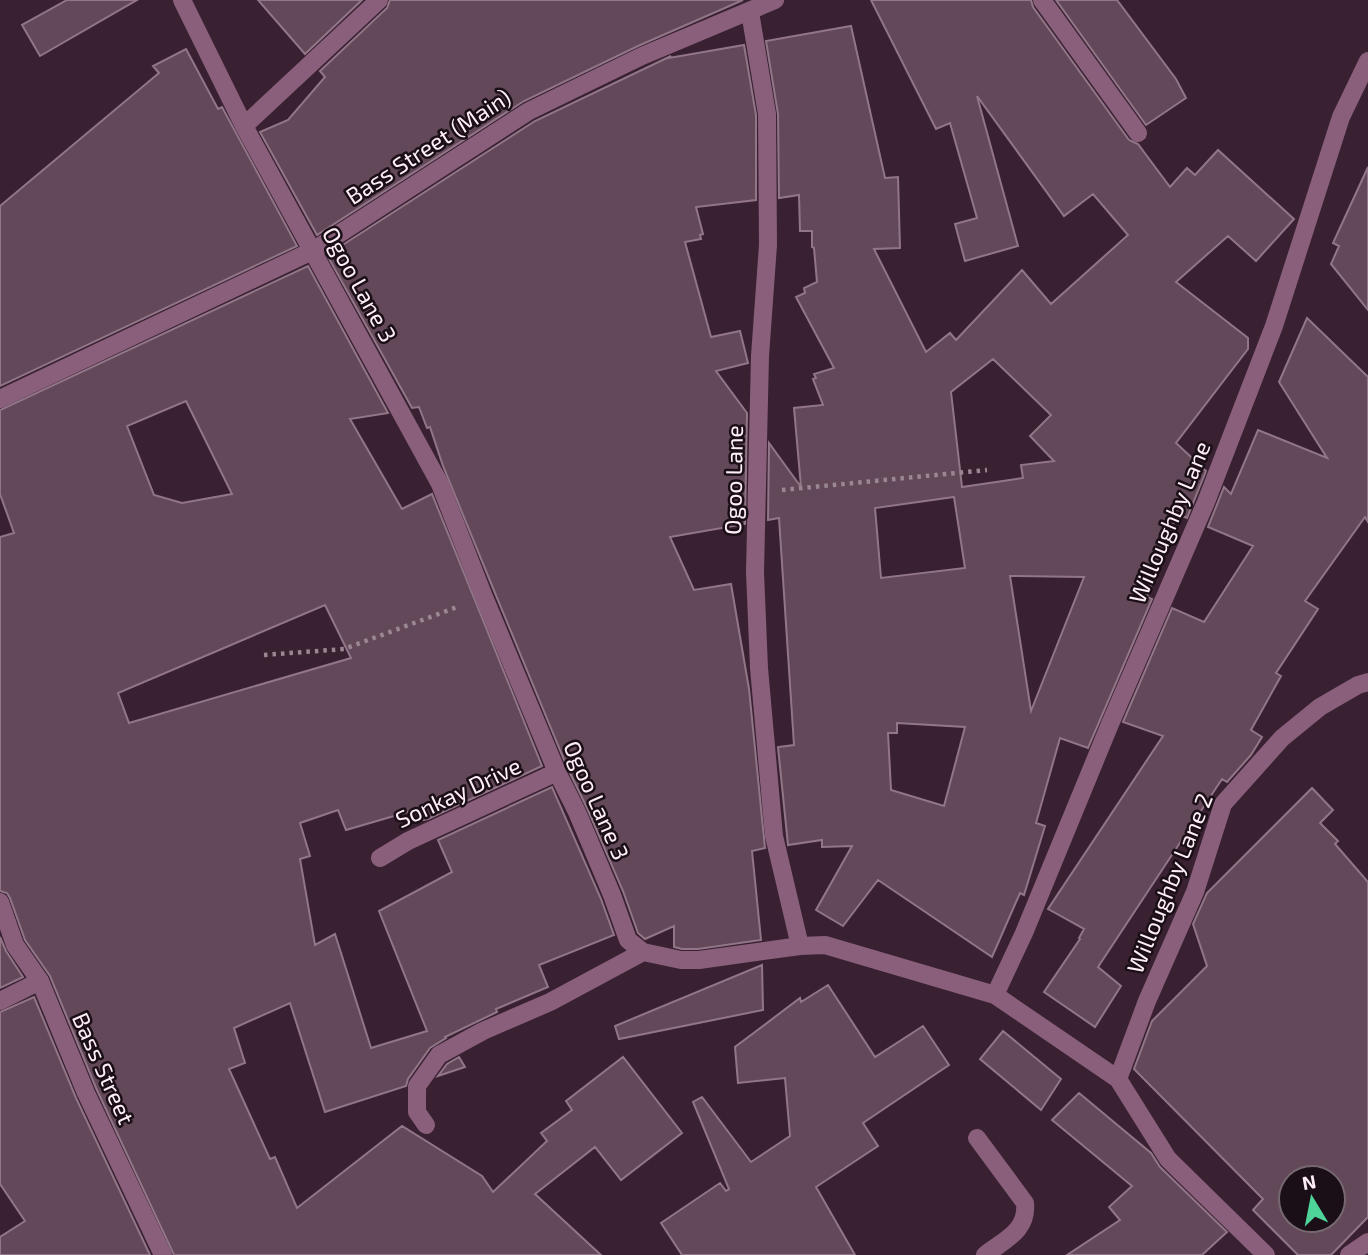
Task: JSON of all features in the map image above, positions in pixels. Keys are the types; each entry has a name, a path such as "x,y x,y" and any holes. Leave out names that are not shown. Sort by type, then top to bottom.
{"street":[{"name":"Ogoo Lane 3","path":"182,0 244,126 440,484 484,597 607,883 628,940 643,952"},
{"path":"244,126 379,0"},
{"name":"Bass Street (Main)","path":"0,399 314,250 529,110 642,56 775,0"},
{"path":"1042,0 1138,133"},
{"name":"Ogoo Lane","path":"750,12 767,114 768,245 760,356 755,572 759,668 774,836 800,946"},
{"name":"Willoughby Lane","path":"995,995 1024,933 1104,736 1206,502 1274,326 1342,117 1368,61"},
{"name":"Willoughby Lane 2","path":"1118,1079 1147,1001 1195,892 1223,804 1282,738 1320,707 1368,682"},
{"name":"Sonkay Drive","path":"380,858 408,841 557,772"},
{"name":"Bass Street","path":"0,902 15,945 40,981 86,1093 163,1255"},
{"path":"426,1125 417,1112 417,1086 439,1055 483,1031 550,1002 643,952 681,960 699,960 825,945 995,995 1118,1079 1168,1159 1266,1255"},
{"path":"0,1001 40,981"},
{"path":"977,1138 1026,1203 1026,1216 1020,1228 985,1255"},
{"path":"1349,1255 1368,1242"}],"path":[{"path":"757,493 987,470"},
{"path":"264,655 344,649 484,597"}],"building":[{"path":"67,0 137,0 40,56 22,25"},
{"path":"258,0 362,0 305,54"},
{"path":"390,0 743,0 638,46 524,101 317,235 260,132 288,120 325,77 320,71 387,8"},
{"path":"871,0 1031,0 1033,7 1129,140 1138,144 1170,187 1187,168 1195,175 1218,150 1294,219 1256,261 1228,236 1176,282 1248,338 1248,349 1176,443 1206,471 1187,518 1177,514 1147,597 1152,599 1088,748 1060,738 1036,823 1045,826 1024,895 1020,893 992,957 878,880 843,926 816,910 852,846 822,847 822,840 788,845 778,747 794,745 779,518 768,520 769,443 801,487 794,408 823,405 813,379 816,378 814,374 834,368 796,297 805,293 804,288 817,282 814,248 812,231 800,231 799,195 779,198 778,114 766,41 851,26 885,178 898,177 900,248 874,249 926,352 950,333 956,340 1022,270 1051,304 1128,235 1093,194 1064,216 977,96 1018,246 965,261 955,224 977,218 950,123 936,129","holes":["993,359 1051,415 1030,436 1054,461 1021,465 1023,478 962,487 951,392","954,497 965,568 881,578 875,508","1010,576 1084,577 1031,711","897,723 965,727 944,806 891,790 888,733 897,733"]},
{"path":"1056,0 1117,0 1176,79 1186,98 1146,125"},
{"path":"744,45 756,115 756,200 696,207 703,234 700,235 701,239 685,242 711,337 740,331 748,363 716,371 747,413 745,524 670,537 694,590 731,584 749,689 765,848 752,851 761,940 682,949 674,947 674,926 645,939 638,933 623,891 567,767 495,593 443,466 430,427 427,428 419,407 412,408 327,255 535,121 671,56 669,58"},
{"path":"186,49 218,109 222,107 297,246 0,386 0,206 159,73 153,66"},
{"path":"1368,167 1368,310 1331,264 1339,246 1333,243"},
{"path":"308,266 388,413 350,419 402,509 432,494 542,766 428,819 423,820 418,809 346,830 338,810 300,823 310,856 300,859 315,945 335,934 371,1048 427,1031 379,911 452,872 438,840 552,787 614,935 539,965 548,987 496,1009 497,1012 445,1037 430,1048 406,1086 325,1112 290,1003 234,1028 245,1063 229,1069 270,1159 275,1157 297,1208 402,1126 482,1176 493,1192 547,1141 541,1133 572,1110 566,1101 623,1057 682,1133 621,1180 595,1147 535,1194 601,1255 174,1255 96,1088 50,976 25,940 10,898 7,893 0,891 0,537 14,533 0,494 0,410","holes":["186,401 232,494 182,503 154,495 127,426","325,605 351,658 129,723 118,693"]},
{"path":"1307,318 1368,377 1368,522 1365,517 1305,601 1318,609 1276,673 1281,676 1251,730 1262,737 1251,755 1227,782 1222,779 1098,967 1121,986 1095,1027 1044,992 1084,929 1048,909 1163,736 1123,722 1172,608 1204,622 1253,546 1208,527 1224,487 1231,494 1258,430 1327,458 1279,382"},
{"path":"1312,788 1333,810 1320,823 1338,841 1335,844 1368,882 1368,1217 1331,1255 1298,1255 1277,1234 1253,1210 1263,1199 1134,1069 1152,1021 1207,966 1193,924 1207,893"},
{"path":"0,937 23,977 0,988"},
{"path":"762,965 763,1010 619,1039 615,1026"},
{"path":"828,985 875,1057 923,1026 949,1065 863,1123 878,1146 816,1187 855,1255 682,1255 661,1223 720,1183 726,1191 729,1189 693,1102 702,1097 751,1162 790,1136 785,1078 738,1083 735,1047 800,998 801,1002"},
{"path":"34,997 76,1098 150,1255 0,1255 0,1237 25,1221 0,1184 0,1012"},
{"path":"1003,1031 1061,1079 1041,1110 980,1059"},
{"path":"459,1057 465,1067 438,1076 447,1064"},
{"path":"1079,1093 1151,1153 1160,1167 1227,1232 1202,1255 1067,1255 1120,1220 1109,1207 1132,1186 1052,1120"}]}
